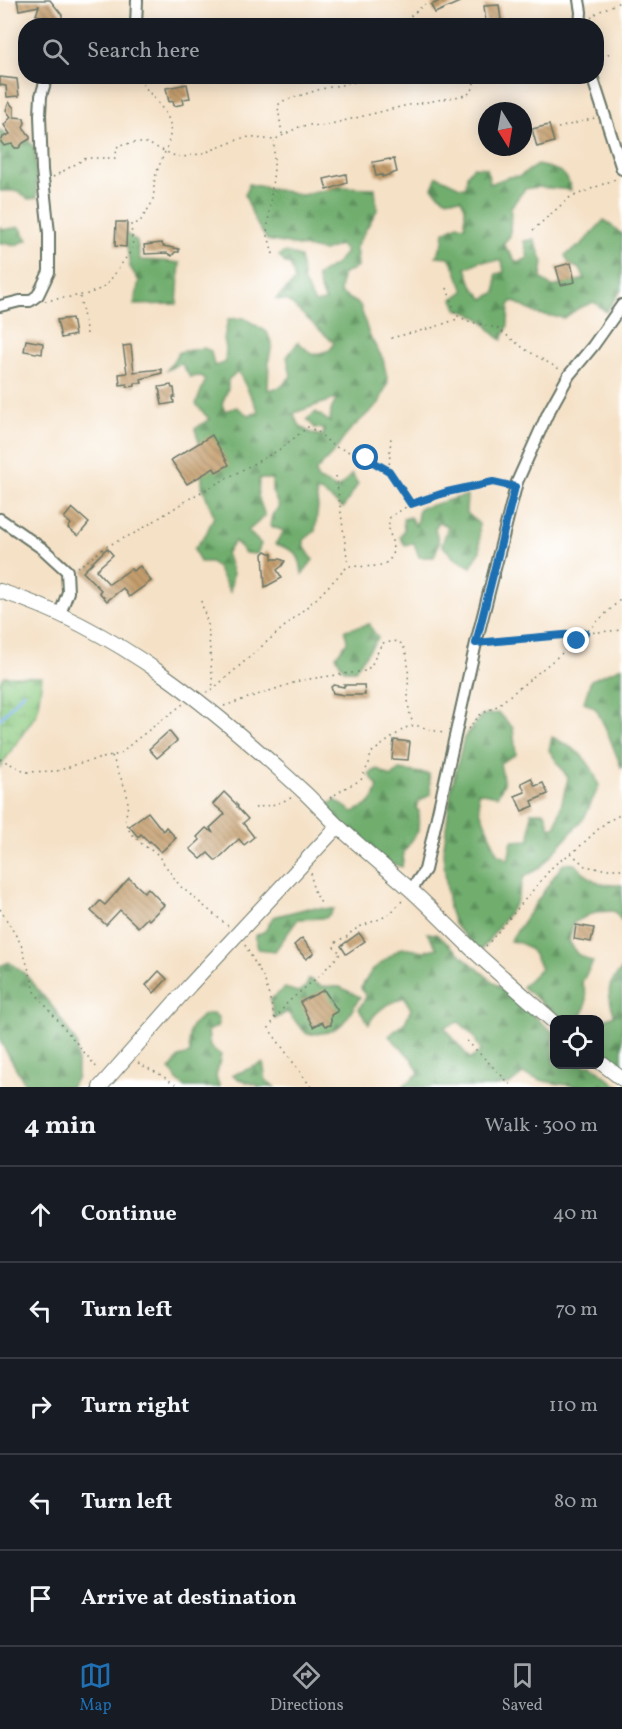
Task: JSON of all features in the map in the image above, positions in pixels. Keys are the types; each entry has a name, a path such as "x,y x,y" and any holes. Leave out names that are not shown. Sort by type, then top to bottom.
{"street":[{"path":"136,18 137,0"},
{"path":"579,0 581,18"},
{"path":"0,306 30,301 38,295 49,272 49,233 40,106 45,84"},
{"path":"595,84 622,169"},
{"path":"411,890 425,870 476,643 515,487 548,413 569,375 622,305"},
{"path":"0,519 43,549 67,571 68,592 60,614"},
{"path":"0,591 60,614 108,639 150,665 212,710 411,890 478,955 550,1018"},
{"path":"103,1083 338,826"},
{"path":"604,1065 622,1079"}],"path":[{"path":"590,18 622,1"},
{"path":"408,18 425,4"},
{"path":"604,55 612,53"},
{"path":"30,301 50,302 88,294 108,283 133,248 131,225 140,222 152,201 155,178 164,151 170,141 170,124 167,115 143,84"},
{"path":"282,135 278,105 283,101 321,88 342,84"},
{"path":"44,184 86,158 115,158 118,145 147,144 183,157 204,153 245,137 274,140 310,124 320,126 331,124 404,106 466,95 474,84"},
{"path":"558,128 605,116"},
{"path":"273,254 267,232 274,169 274,140"},
{"path":"533,230 569,198 622,177"},
{"path":"447,288 456,315 497,328 526,350 569,375"},
{"path":"79,296 87,334"},
{"path":"391,338 461,318"},
{"path":"67,571 86,562 122,538 137,532 192,497 279,450 308,427 318,432 333,446 366,458 389,471 411,504"},
{"path":"389,471 391,435"},
{"path":"336,476 348,566"},
{"path":"0,759 27,772 57,771 122,753 178,707 213,688 317,598 348,566 381,566 387,562 393,549 388,526 390,517 411,504 447,492 493,482 515,487"},
{"path":"212,710 302,680 365,671 371,666 382,643 398,641 404,645 406,653 407,694 411,718 415,724 454,737 464,734 480,715 496,706 585,633 622,598"},
{"path":"201,601 208,625 213,688"},
{"path":"476,643 622,630"},
{"path":"318,806 362,780 371,753 405,728 415,724"},
{"path":"112,756 127,793 125,822 130,832 143,845 157,854 180,886 237,934 265,981 275,1019"},
{"path":"255,808 276,804 305,793"},
{"path":"478,955 554,865 606,822 622,814"},
{"path":"571,853 585,866 622,869"},
{"path":"302,866 311,874 313,889 322,905"},
{"path":"311,1087 269,1029 288,1002 319,976 341,953 334,948 336,943 364,925 386,916 411,890"},
{"path":"0,909 21,944 36,994 103,1083"},
{"path":"467,1041 513,1087"},
{"path":"125,1057 179,1087"}],"green space":[{"path":"0,130 8,136 27,138 35,150 37,198 28,199 18,191 0,191"},
{"path":"537,165 549,168 564,174 571,190 537,187 525,189 511,207 510,236 503,244 517,263 528,258 524,241 534,239 543,262 541,278 552,287 585,279 580,269 569,264 565,255 581,245 604,220 622,234 622,289 606,312 594,302 564,318 537,314 513,301 509,305 508,325 502,340 484,322 457,309 453,299 464,291 449,257 436,256 443,242 444,232 458,225 465,226 465,207 461,199 445,199 432,188 437,176 460,187 466,187 467,175 473,167 487,168 490,184 508,177 520,176","holes":["480,261 502,261 504,272 496,274 496,292 484,299 473,287 466,268"]},
{"path":"249,184 302,195 338,187 375,188 377,210 356,247 358,266 342,275 340,293 360,305 369,335 383,359 388,382 379,403 349,431 316,471 317,479 338,489 352,474 358,484 343,508 323,493 316,491 318,507 315,531 304,540 304,546 313,560 302,574 300,561 295,553 275,544 284,531 270,526 272,515 279,507 272,491 272,479 259,479 258,496 265,516 248,531 261,544 257,554 245,553 235,541 226,553 233,573 230,592 217,568 211,562 200,562 194,549 206,534 214,516 202,486 201,449 195,429 209,419 196,404 205,381 202,376 190,377 181,363 167,370 179,352 204,348 211,351 214,366 225,363 224,339 228,319 244,318 267,332 272,345 268,390 281,387 291,376 287,357 298,342 313,355 330,350 334,343 288,301 276,299 295,281 291,266 279,256 285,252 300,257 304,283 315,303 326,301 321,293 317,276 335,265 346,252 340,245 324,251 267,240 255,221 245,195","holes":["238,371 259,412 248,415 237,407 225,411 222,404 228,389 228,380","337,398 331,410 330,422 316,412 307,419 315,428 324,429 323,436 308,432 298,423 294,413"]},
{"path":"0,226 2,230 20,227 28,240 15,245 0,243"},
{"path":"125,233 137,241 140,260 180,263 177,304 134,305 139,281 130,267"},
{"path":"467,496 466,512 479,524 480,551 471,567 454,558 442,545 448,526 439,522 435,528 439,543 434,557 419,557 414,543 405,545 400,537 404,530 403,519 410,517 416,526 419,508"},
{"path":"370,624 378,638 355,670 344,670 336,656 347,642 345,630"},
{"path":"622,667 622,769 596,709 584,702 591,680"},
{"path":"4,676 42,677 37,713 0,767 0,681"},
{"path":"499,713 513,728 516,754 500,763 504,784 497,796 478,792 480,810 497,853 508,860 512,841 530,840 531,812 545,812 550,828 556,826 568,778 549,750 552,737 569,746 587,761 599,786 584,818 541,867 524,877 516,903 480,952 454,924 449,908 443,854 451,790 464,738 482,715"},
{"path":"377,769 391,777 399,770 429,774 431,794 418,802 416,808 419,811 418,831 404,852 402,867 381,860 323,809 335,800 353,812 363,808 374,797 378,787 369,774"},
{"path":"564,863 575,864 595,881 606,885 622,885 622,921 614,911 595,912 573,923 569,941 577,954 593,962 582,982 586,1001 582,1015 557,1015 522,987 541,968 527,946 510,941"},
{"path":"308,908 334,909 326,918 298,919 275,951 258,949 255,936 265,931 273,917"},
{"path":"427,933 436,934 550,1030 550,1069 597,1069 619,1087 558,1084 523,1074 510,1084 488,1087 402,1087 419,1073 412,1059 389,1036 405,1022 411,1009 404,997 379,1011 369,1024 359,1009 366,997 361,988 372,970 401,948 424,951 437,948","holes":["459,1022 473,1035 481,1051 470,1059 444,1027"]},
{"path":"9,962 25,974 55,1010 77,1044 77,1077 71,1087 27,1087 0,1041 0,966"},
{"path":"622,969 622,1070 604,1055 604,1019 614,1015 609,990"},
{"path":"309,979 320,986 340,987 360,997 345,1020 334,1030 307,1034 287,1012 275,1019 270,1000 285,988 298,992 306,986"},
{"path":"206,1014 213,1014 219,1019 217,1027 208,1031 210,1047 221,1055 216,1077 220,1087 185,1087 170,1069 179,1057 190,1054 191,1027"},
{"path":"263,1063 266,1080 275,1087 258,1087 233,1075"}],"building":[{"path":"17,0 50,0 62,18 36,15 39,6 19,10"},
{"path":"437,0 464,0 435,13 431,5 438,2"},
{"path":"499,5 501,18 486,18 484,6"},
{"path":"0,77 17,79 19,96 7,97 6,86 0,85"},
{"path":"187,84 190,98 183,99 184,104 174,106 173,101 169,102 166,88"},
{"path":"9,102 14,108 14,117 24,118 23,127 30,136 30,139 19,148 15,148 12,144 4,146 1,142 3,137 10,134 4,125 11,117 6,110"},
{"path":"549,125 554,142 537,147 532,129"},
{"path":"394,159 397,172 382,177 382,175 376,176 373,162"},
{"path":"346,174 347,183 327,190 324,179"},
{"path":"116,222 127,222 126,247 115,246"},
{"path":"162,243 163,246 179,249 179,252 175,252 172,256 167,253 145,254 144,245"},
{"path":"571,263 575,282 561,285 556,267"},
{"path":"72,318 75,335 61,338 57,320"},
{"path":"26,340 43,343 42,354 24,351"},
{"path":"131,345 134,372 161,369 162,373 141,379 142,383 135,383 135,386 127,387 127,384 120,385 119,374 127,373 123,346"},
{"path":"171,385 174,388 174,403 162,405 159,387"},
{"path":"212,435 229,465 216,472 214,468 187,484 171,460"},
{"path":"72,508 89,523 78,536 68,528 71,524 64,518"},
{"path":"107,548 113,555 96,570 109,584 131,569 133,571 140,566 151,581 129,597 123,588 107,601 99,592 101,590 83,572"},
{"path":"266,551 272,554 272,559 285,561 277,570 282,578 265,587 263,554"},
{"path":"334,685 344,687 344,685 364,685 365,695 333,693 331,687"},
{"path":"169,731 177,741 157,758 149,749"},
{"path":"394,740 410,742 408,760 392,759"},
{"path":"531,778 535,786 543,783 548,794 532,801 534,806 522,811 515,796 525,792 521,783"},
{"path":"224,792 248,819 243,823 254,837 244,845 239,839 216,861 208,853 201,859 190,849 200,840 197,837 206,828 213,833 210,828 225,814 213,804"},
{"path":"148,812 163,831 166,827 176,838 161,852 141,834 138,837 129,826"},
{"path":"129,878 144,892 148,888 164,905 138,927 120,910 106,925 91,911 100,901 105,905"},
{"path":"576,925 594,928 591,942 574,939"},
{"path":"359,933 365,941 346,954 341,946"},
{"path":"302,938 314,953 306,959 294,945"},
{"path":"159,971 167,979 154,993 146,985"},
{"path":"324,990 338,1011 331,1015 331,1025 325,1026 322,1022 313,1027 300,1002"}],"waterway":[{"path":"0,719 23,692"}],"route":[{"path":"366,458 389,471 411,504 447,492 493,482 515,487 476,643 585,633 577,641"}]}
